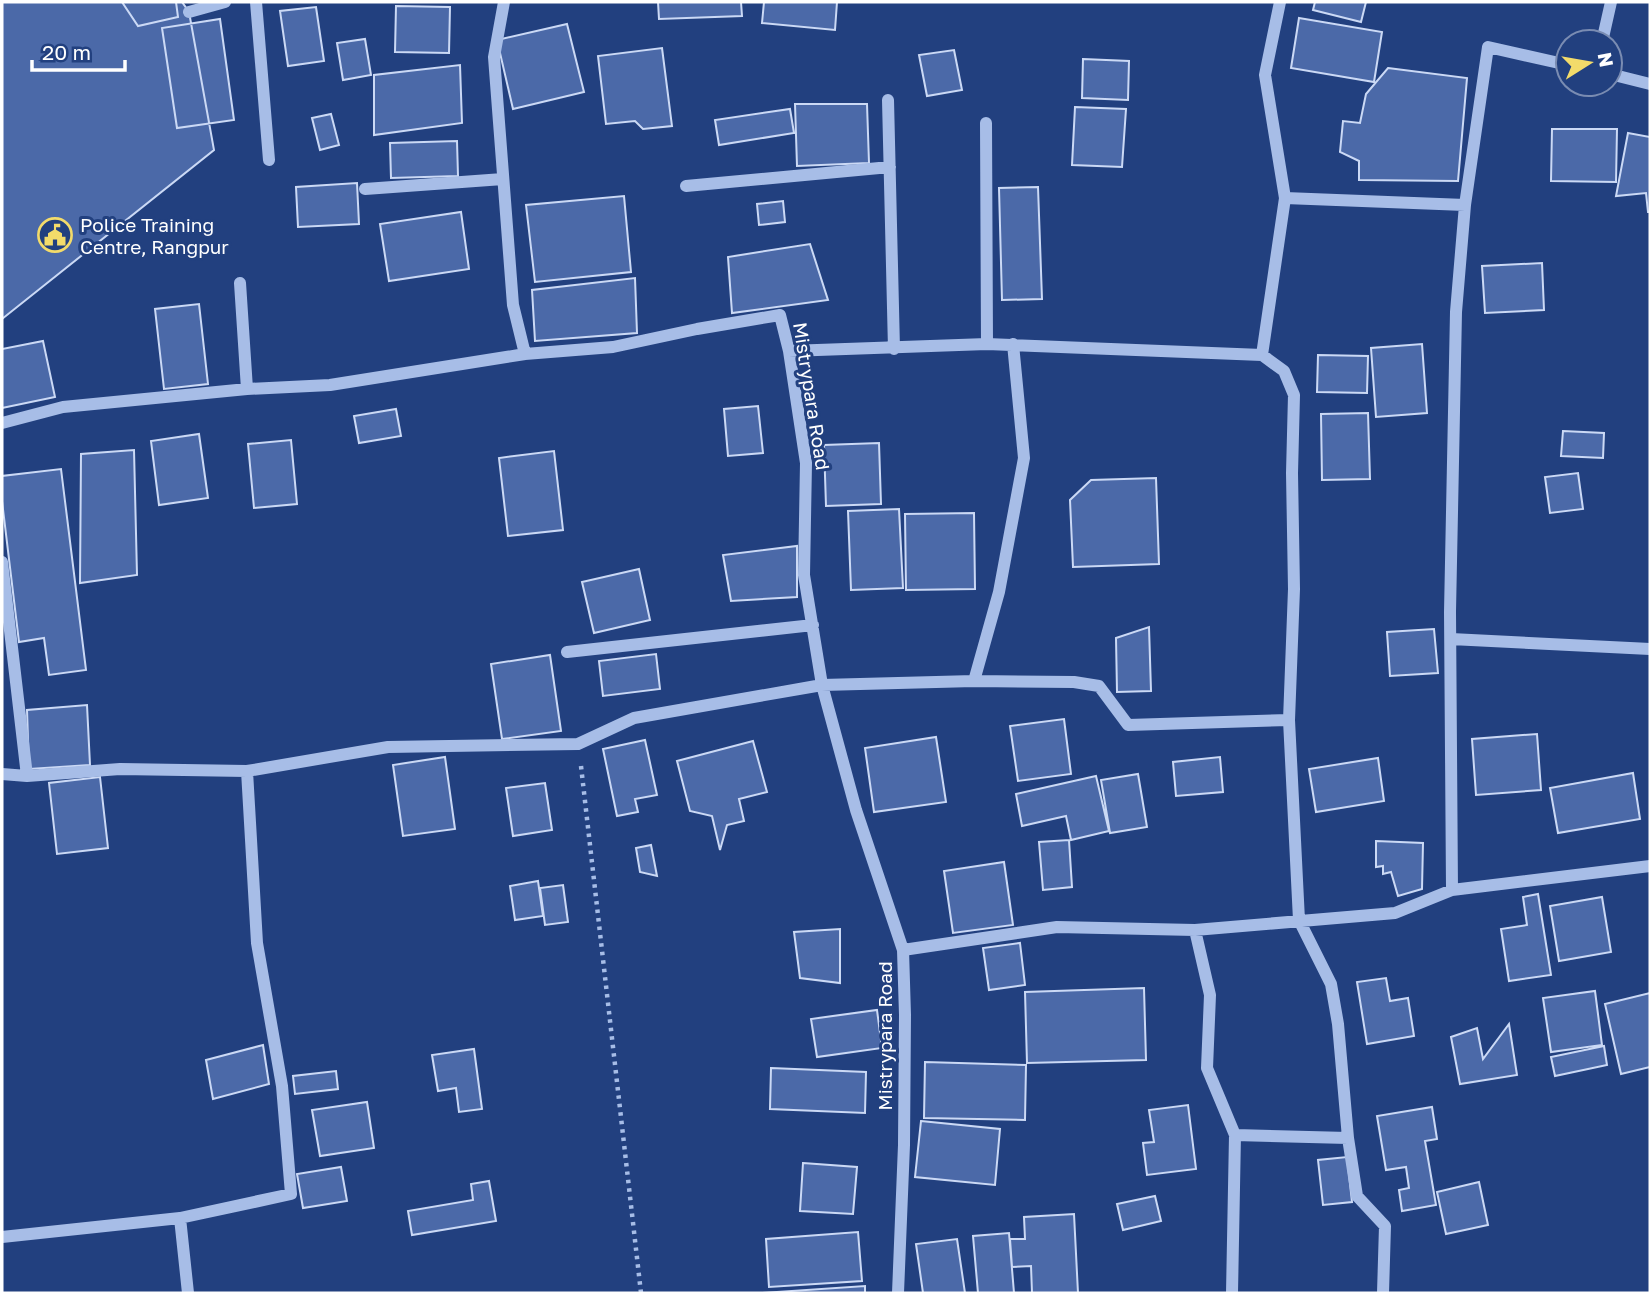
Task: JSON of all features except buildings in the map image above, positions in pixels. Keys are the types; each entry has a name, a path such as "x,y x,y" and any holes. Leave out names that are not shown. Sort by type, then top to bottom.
{"street":[{"path":"189,12 225,2"},
{"path":"256,2 269,160"},
{"path":"2,424 64,407 247,388 330,385 525,354 513,305 494,57 504,2"},
{"path":"1262,355 1285,198 1265,75 1280,2"},
{"path":"1605,28 1611,2"},
{"path":"1452,890 1451,639 1456,312 1465,205 1488,47 1554,62"},
{"path":"1624,78 1650,85"},
{"path":"888,100 894,349"},
{"path":"986,123 987,344"},
{"path":"686,186 890,167"},
{"path":"365,189 503,179"},
{"path":"1285,198 1465,205"},
{"path":"240,283 247,388"},
{"name":"Mistrypara Road","path":"525,354 613,347 780,314 789,351 806,463 804,575 822,685 856,810 903,950 904,1132 898,1293"},
{"path":"974,681 999,592 1024,458 1013,344"},
{"path":"789,351 1013,344 1262,355 1284,371 1294,395 1294,590 1289,720 1299,920 1331,984 1357,1196 1385,1226 1382,1293"},
{"path":"2,562 27,776"},
{"path":"566,652 813,625"},
{"path":"1451,639 1650,649"},
{"path":"2,774 27,776 120,769 247,771 388,747 578,744 634,718 822,685 974,681 1074,682 1098,686 1128,725 1289,720"},
{"path":"2,1237 180,1218 291,1194 282,1086 257,943 247,771"},
{"path":"903,950 1057,927 1195,930 1395,913 1452,890 1650,866"},
{"path":"1195,930 1210,995 1208,1068 1235,1135 1232,1293"},
{"path":"1235,1135 1348,1138"},
{"path":"180,1218 188,1293"}],"path":[{"path":"578,744 641,1293"}],"place":[{"name":"Police Training Centre, Rangpur","path":"55,235"}]}
